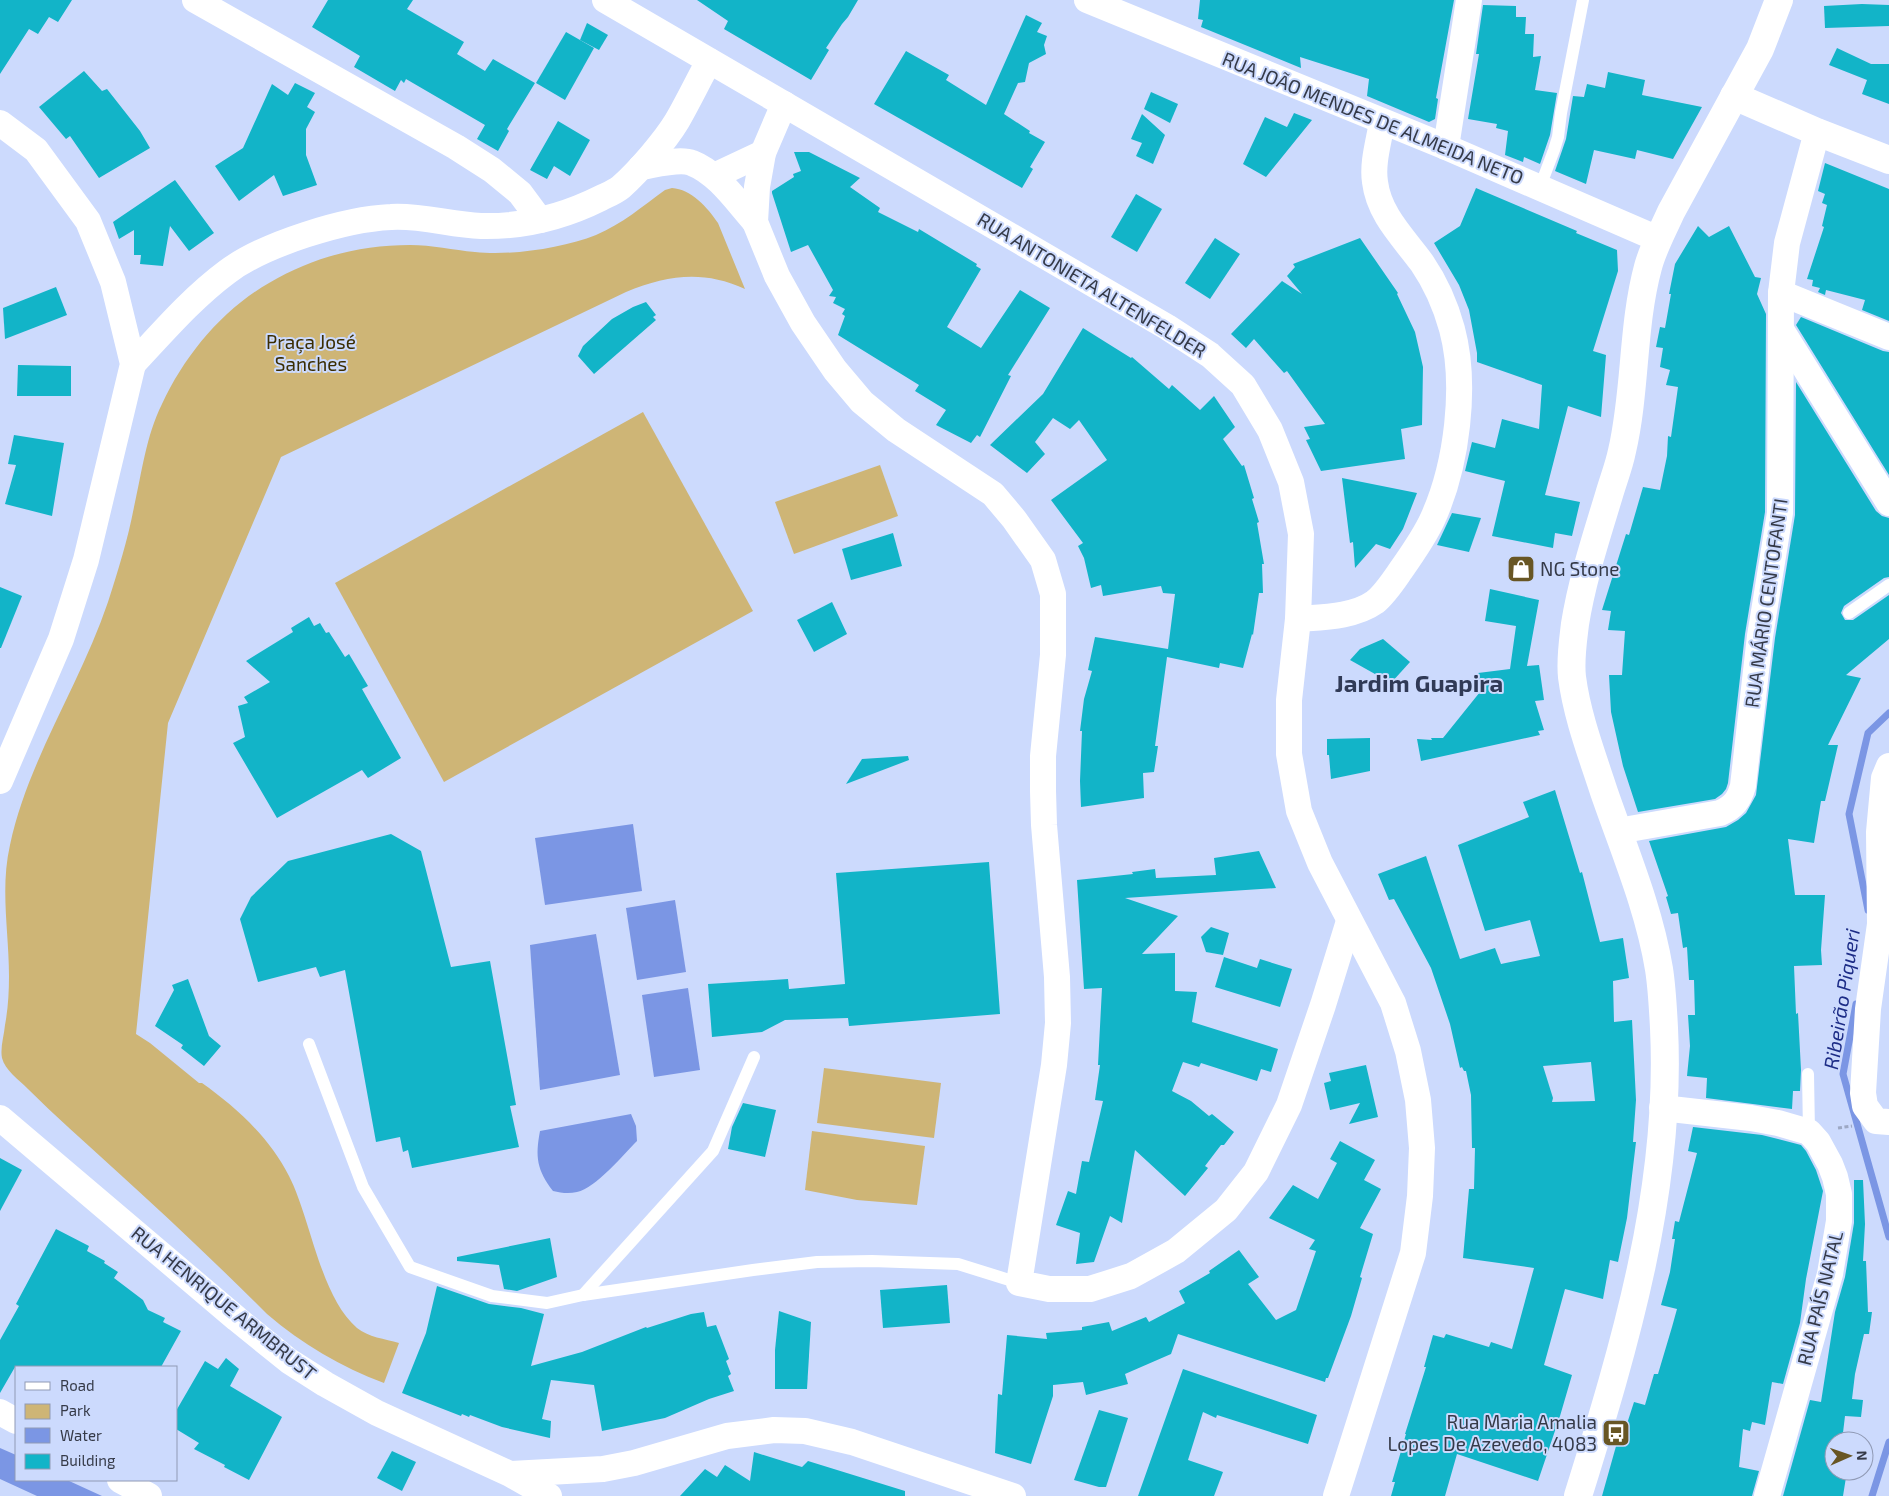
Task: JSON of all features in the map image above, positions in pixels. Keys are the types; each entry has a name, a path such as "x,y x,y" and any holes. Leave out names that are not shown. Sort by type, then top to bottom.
{"main road":[{"path":"1578,1496 1628,1328 1638,1283 1656,1179 1662,1108 1664,1030 1660,971 1648,918 1595,764 1579,710 1572,676 1572,653 1577,615 1583,584 1622,452 1629,409 1641,302 1648,267 1658,239 1760,49 1779,0"},
{"path":"1734,96 1817,132 1889,160"}],"street":[{"path":"195,0 456,147 492,170 520,193 540,220"},
{"name":"RUA ANTONIETA ALTENFELDER","path":"605,0 1167,327 1210,355 1243,385 1270,430 1291,482 1301,534 1298,619 1289,700 1290,754 1299,811 1320,863 1348,921 1393,1003 1408,1051 1418,1100 1422,1148 1420,1196 1413,1253 1336,1496"},
{"name":"RUA JOÃO MENDES DE ALMEIDA NETO","path":"1087,0 1446,147 1658,239"},
{"path":"1446,147 1469,0"},
{"path":"133,364 187,308 228,271 268,249 344,225 390,217 429,218 480,226 523,224 556,217 589,204 619,189 641,166 676,123 709,61"},
{"path":"755,222 757,187 763,153 784,104"},
{"path":"1298,619 1354,612 1374,602 1392,582 1412,554 1433,518 1453,456 1458,418 1459,376 1452,329 1440,297 1422,264 1391,223 1380,203 1374,182 1382,122"},
{"path":"0,123 36,150 88,221 113,282 133,364 86,560 58,647 0,781"},
{"path":"676,123 691,162"},
{"name":"RUA MÁRIO CENTOFANTI","path":"1618,830 1720,813 1732,808 1739,798 1743,786 1760,636 1779,529 1781,499 1779,424 1782,331 1781,293 1787,243 1817,132"},
{"path":"714,176 763,153"},
{"path":"641,166 680,161 691,162 714,176 755,222 777,276 803,323 835,370 862,402 896,430 993,494 1014,519 1043,560 1053,594 1052,655 1043,756 1043,791 1044,825 1057,977 1058,1023 1054,1065 1019,1283 1049,1289 1090,1289 1131,1276 1176,1251 1226,1210 1256,1172 1289,1105 1323,1005 1348,921"},
{"path":"1781,293 1889,336"},
{"path":"1782,331 1889,503"},
{"path":"1883,1121 1865,1106 1863,1093 1868,1008 1880,924 1879,832 1884,778 1889,766"},
{"path":"1662,1108 1751,1118 1809,1132"},
{"name":"RUA HENRIQUE ARMBRUST","path":"0,1118 236,1319 289,1361 377,1413 510,1474 549,1496"},
{"name":"RUA PAÍS NATAL","path":"1767,1496 1822,1307 1839,1221 1839,1194 1835,1177 1818,1142 1809,1132"},
{"path":"0,1412 15,1420"},
{"path":"510,1474 603,1469 634,1463 728,1436 774,1430 790,1430 805,1431 852,1442 1013,1496"},
{"path":"122,1481 149,1496"}],"lane":[{"path":"1540,187 1558,137 1583,0"},
{"path":"1849,613 1889,585"},
{"path":"309,1044 364,1187 410,1266 492,1296 547,1302 584,1295 817,1262 872,1261 958,1264 1019,1283"},
{"path":"584,1295 713,1151 754,1057"},
{"path":"1808,1074 1809,1132"}],"green space":[{"name":"Praça José Sanches","path":"672,188 686,192 698,200 714,217 745,289 715,279 700,277 671,279 641,286 281,457 168,723 136,1034 199,1083 202,1083 227,1102 251,1124 272,1149 289,1176 297,1194 325,1277 344,1314 357,1328 366,1334 399,1343 384,1383 352,1370 322,1354 267,1314 171,1221 6,1067 1,1050 9,989 5,894 10,845 29,783 108,602 126,543 145,454 157,416 182,368 221,320 236,306 269,283 303,266 337,254 373,247 410,245 489,253 520,252 553,247 583,240 606,231 665,190"},
{"path":"643,412 753,611 444,782 335,583"},
{"path":"880,465 898,516 794,554 775,502"},
{"path":"824,1068 941,1083 934,1138 817,1123"},
{"path":"812,1131 925,1146 917,1205 857,1200 805,1190"}],"water":[{"path":"633,824 642,891 545,905 535,838"},
{"path":"675,900 686,972 637,980 626,908"},
{"path":"596,934 620,1075 540,1090 530,945"},
{"path":"688,988 700,1070 654,1077 642,995"},
{"path":"631,1114 636,1126 637,1141 601,1178 577,1192 562,1193 553,1191 539,1163 540,1131"},
{"path":"0,1448 15,1455 15,1481 69,1481 102,1496 37,1496 0,1479"}],"building":[{"path":"0,0 72,0 58,22 49,17 38,34 29,29 0,74"},
{"path":"328,0 413,0 407,9 464,42 457,54 485,71 493,59 535,83 507,129 509,131 498,151 477,139 485,125 406,79 404,83 401,80 395,91 354,67 360,56 312,27"},
{"path":"697,0 858,0 826,48 829,50 811,80 724,29 728,21"},
{"path":"1200,0 1454,0 1436,98 1438,99 1435,119 1429,122 1367,96 1369,79 1300,57 1301,68 1201,27 1203,20 1198,19"},
{"path":"1483,5 1516,6 1516,17 1526,17 1525,34 1534,34 1533,57 1541,56 1535,90 1557,93 1550,135 1540,164 1524,157 1523,162 1505,155 1508,131 1496,128 1497,124 1468,119 1479,54 1476,54"},
{"path":"1889,5 1889,26 1825,28 1824,6"},
{"path":"1026,15 1042,23 1037,32 1047,36 1044,45 1046,54 1029,63 1025,82 1018,83 1004,114 1030,131 1029,133 1045,142 1030,167 1033,169 1022,188 874,104 906,51 949,75 946,80 986,105"},
{"path":"587,23 608,35 599,50 580,40"},
{"path":"566,32 594,48 565,100 536,83"},
{"path":"1837,48 1871,64 1889,64 1889,104 1862,94 1867,80 1829,65"},
{"path":"84,71 102,91 107,89 140,131 150,148 99,178 70,136 66,139 39,107"},
{"path":"1608,72 1645,80 1642,95 1702,107 1673,159 1637,150 1635,159 1594,150 1586,184 1555,171 1566,139 1573,96 1584,97 1587,84 1605,88"},
{"path":"295,83 315,93 307,107 315,112 306,129 306,155 317,185 283,196 274,175 239,201 215,166 243,148 272,84 288,95"},
{"path":"1151,92 1178,104 1170,123 1144,109"},
{"path":"1294,113 1312,120 1266,177 1243,164 1265,117 1287,127"},
{"path":"1142,114 1165,135 1153,164 1136,156 1142,143 1131,139"},
{"path":"558,121 590,140 570,176 554,166 547,179 530,170"},
{"path":"794,152 809,152 860,178 850,187 880,208 878,212 918,232 919,229 977,264 976,266 981,269 947,327 981,348 1020,290 1050,308 1008,375 1011,376 980,437 977,435 971,443 936,425 946,410 915,391 919,385 838,335 845,316 842,314 845,309 833,303 836,297 829,296 833,290 808,245 791,252 772,193 772,191 794,177 793,174 801,171"},
{"path":"1825,163 1889,189 1889,321 1862,310 1865,300 1826,290 1825,295 1818,292 1820,288 1812,286 1813,280 1807,279 1824,227 1822,226 1827,205 1822,203 1825,194 1818,191"},
{"path":"175,180 214,233 189,251 170,226 163,266 140,264 141,255 134,255 134,230 119,239 113,222"},
{"path":"1476,188 1617,250 1618,271 1593,351 1606,355 1601,417 1568,406 1545,495 1580,502 1572,536 1555,533 1553,548 1492,536 1505,481 1465,471 1472,442 1495,448 1502,419 1539,429 1542,385 1477,362 1469,310 1459,285 1434,243 1460,226"},
{"path":"1136,194 1162,209 1137,252 1111,237"},
{"path":"1698,226 1709,237 1729,226 1755,277 1761,278 1757,294 1766,314 1765,512 1745,634 1726,789 1715,799 1638,812 1623,766 1611,712 1609,675 1622,675 1625,631 1608,630 1611,611 1602,610 1626,534 1629,535 1643,487 1660,490 1667,456 1668,436 1671,437 1678,387 1666,385 1670,370 1660,367 1663,348 1656,347 1660,327 1665,328 1675,264"},
{"path":"1215,238 1240,254 1210,299 1185,283"},
{"path":"1360,238 1398,293 1415,332 1423,367 1422,425 1401,429 1405,459 1321,471 1306,440 1310,439 1304,427 1325,424 1287,371 1284,373 1254,339 1246,348 1231,334 1282,281 1302,294 1287,276 1295,267 1293,264"},
{"path":"56,287 67,315 5,339 3,308"},
{"path":"646,302 656,315 653,317 656,320 594,374 578,356 583,346 612,319"},
{"path":"1801,317 1889,352 1889,475 1796,325"},
{"path":"1083,328 1132,357 1169,389 1172,385 1200,410 1214,396 1235,427 1223,439 1242,466 1244,465 1259,522 1257,523 1264,564 1262,564 1263,593 1259,593 1253,635 1243,668 1220,663 1219,668 1167,657 1155,746 1158,746 1154,772 1143,773 1144,798 1081,807 1082,731 1080,731 1084,699 1092,671 1088,670 1095,637 1168,649 1175,594 1163,593 1161,586 1103,596 1101,585 1091,588 1084,558 1078,546 1083,543 1051,500 1107,460 1079,420 1070,429 1053,418 1035,442 1045,454 1027,473 990,445 1043,394"},
{"path":"18,365 71,366 71,396 17,396"},
{"path":"1796,382 1876,511 1882,516 1889,518 1889,577 1884,578 1844,606 1841,613 1845,620 1853,620 1889,595 1889,639 1846,675 1861,678 1828,745 1838,745 1825,801 1821,801 1814,843 1788,839 1795,895 1825,895 1821,950 1822,965 1794,966 1801,1070 1800,1091 1793,1091 1792,1109 1706,1098 1707,1078 1687,1076 1690,1046 1688,1015 1695,1015 1694,980 1689,980 1687,947 1683,948 1678,913 1671,914 1666,897 1668,896 1649,841 1726,827 1746,813 1756,795 1775,638 1795,515"},
{"path":"14,435 64,443 52,516 5,504 16,465 8,464"},
{"path":"1342,478 1417,493 1403,529 1390,549 1376,544 1355,568 1353,542 1350,543"},
{"path":"1452,513 1481,518 1469,552 1437,545"},
{"path":"893,533 902,566 851,580 842,549"},
{"path":"0,587 22,596 1,648 0,648"},
{"path":"1490,589 1539,600 1527,666 1539,665 1544,700 1535,701 1544,730 1538,731 1540,735 1421,761 1417,739 1432,740 1431,738 1443,738 1480,692 1478,673 1510,669 1516,626 1485,621"},
{"path":"832,602 847,634 814,652 797,620"},
{"path":"309,617 314,626 320,623 326,633 329,632 345,657 349,654 368,686 362,689 401,758 368,778 362,770 277,818 233,743 245,737 238,706 248,703 244,697 270,682 246,661 293,632 291,628"},
{"path":"1383,639 1410,662 1391,683 1350,660 1360,649"},
{"path":"1370,738 1370,771 1331,779 1329,755 1327,755 1327,739"},
{"path":"908,756 909,760 846,784 862,759"},
{"path":"1555,790 1580,873 1582,872 1600,942 1623,938 1629,978 1613,981 1614,1022 1632,1020 1636,1100 1633,1142 1636,1142 1627,1218 1618,1262 1610,1260 1603,1299 1565,1289 1544,1365 1572,1375 1538,1481 1457,1454 1445,1496 1391,1496 1395,1482 1392,1482 1426,1367 1424,1367 1433,1335 1444,1338 1446,1334 1489,1347 1491,1342 1512,1349 1534,1268 1463,1258 1469,1189 1474,1189 1475,1148 1472,1148 1471,1095 1466,1071 1462,1067 1460,1068 1450,1024 1431,968 1394,899 1389,900 1378,874 1426,856 1460,959 1495,948 1501,964 1540,956 1530,920 1485,931 1458,845 1529,817 1523,802","holes":["1591,1062 1595,1101 1552,1102 1553,1098 1543,1066"]},
{"path":"391,834 421,851 451,967 490,961 516,1105 510,1106 519,1147 412,1168 408,1150 403,1152 400,1137 376,1142 345,970 320,977 316,967 258,982 240,919 251,897 288,861"},
{"path":"1259,851 1276,888 1125,898 1178,916 1142,954 1175,953 1175,991 1197,992 1192,1022 1278,1049 1271,1072 1261,1069 1257,1081 1201,1063 1199,1067 1183,1062 1172,1091 1191,1101 1209,1116 1212,1114 1234,1132 1224,1145 1221,1145 1205,1166 1208,1168 1185,1196 1135,1150 1122,1223 1110,1216 1094,1262 1076,1264 1080,1233 1056,1225 1068,1191 1076,1194 1082,1161 1089,1162 1103,1101 1095,1100 1100,1065 1098,1065 1102,988 1084,989 1077,880 1133,874 1132,872 1155,869 1156,878 1216,875 1214,858"},
{"path":"989,862 1000,1014 849,1026 848,1018 785,1020 762,1032 712,1037 708,984 788,979 789,989 845,984 836,873"},
{"path":"1211,927 1229,933 1223,955 1206,952 1201,937"},
{"path":"1224,957 1257,968 1260,959 1292,969 1280,1007 1215,987"},
{"path":"188,979 209,1036 221,1046 204,1066 181,1048 183,1045 155,1026 174,990 172,985"},
{"path":"1366,1065 1378,1117 1349,1124 1360,1103 1330,1110 1324,1083 1331,1081 1329,1073"},
{"path":"743,1103 776,1110 765,1157 728,1149 732,1127"},
{"path":"1693,1127 1762,1135 1801,1145 1806,1151 1816,1170 1823,1191 1806,1279 1800,1323 1783,1384 1772,1382 1765,1425 1752,1422 1750,1431 1743,1429 1739,1467 1759,1471 1752,1496 1602,1496 1620,1432 1624,1433 1634,1402 1645,1405 1654,1374 1658,1374 1677,1309 1661,1305 1670,1272 1675,1239 1672,1239 1675,1221 1679,1222 1697,1153 1688,1151"},
{"path":"1340,1141 1375,1160 1364,1180 1381,1189 1360,1228 1373,1234 1351,1316 1325,1382 1178,1334 1171,1354 1125,1374 1128,1384 1086,1395 1083,1382 1053,1385 1053,1396 1031,1464 995,1453 998,1394 1002,1395 1007,1335 1047,1339 1046,1333 1082,1330 1082,1327 1109,1322 1112,1331 1146,1317 1149,1322 1185,1303 1179,1291 1210,1273 1209,1271 1239,1250 1259,1277 1248,1284 1276,1320 1296,1310 1316,1251 1309,1249 1315,1240 1269,1218 1293,1185 1318,1199 1337,1163 1330,1159"},
{"path":"0,1158 22,1170 0,1211"},
{"path":"1854,1180 1863,1180 1865,1224 1863,1261 1866,1261 1868,1312 1872,1312 1869,1334 1864,1334 1855,1374 1852,1399 1863,1400 1861,1417 1845,1416 1843,1431 1824,1431 1824,1481 1845,1481 1843,1496 1783,1496 1810,1400 1821,1402 1835,1312 1845,1277 1854,1223"},
{"path":"56,1229 89,1246 87,1251 105,1261 104,1263 118,1272 114,1278 143,1300 148,1310 165,1318 163,1322 181,1331 162,1366 15,1366 0,1393 0,1340 19,1306 16,1304"},
{"path":"550,1238 557,1277 517,1291 504,1289 499,1265 457,1261 457,1257"},
{"path":"947,1285 950,1323 883,1328 880,1290"},
{"path":"437,1286 489,1304 521,1308 544,1314 531,1366 582,1352 646,1327 704,1312 707,1327 716,1325 729,1359 726,1361 731,1374 728,1376 734,1391 709,1399 665,1418 602,1431 594,1385 551,1380 542,1419 551,1421 550,1438 502,1427 470,1415 469,1417 462,1414 461,1416 402,1393 426,1333"},
{"path":"779,1311 811,1322 807,1389 775,1389 775,1350"},
{"path":"226,1358 239,1369 230,1386 282,1417 249,1480 194,1449 199,1443 178,1430 178,1408 205,1361 218,1369"},
{"path":"1183,1369 1317,1415 1308,1444 1217,1415 1216,1418 1203,1412 1188,1460 1223,1472 1214,1496 1138,1496"},
{"path":"1099,1410 1128,1418 1106,1487 1074,1480"},
{"path":"392,1451 416,1462 402,1491 377,1478"},
{"path":"754,1452 802,1467 808,1461 905,1491 905,1496 680,1496 705,1469 717,1477 725,1465 750,1481"}],"waterway":[{"name":"Ribeirão Piqueri","path":"1868,910 1849,814 1868,733 1889,713"},
{"name":"Ribeirão Piqueri","path":"1856,1004 1843,1074 1889,1237"},
{"name":"Ribeirão Piqueri","path":"1872,1496 1889,1442"}],"place":[{"name":"NG Stone","path":"1521,569"},
{"name":"Rua Maria Amalia Lopes De Azevedo, 4083","path":"1616,1433"}],"district":[{"name":"Jardim Guapira","path":"1419,684"}]}
